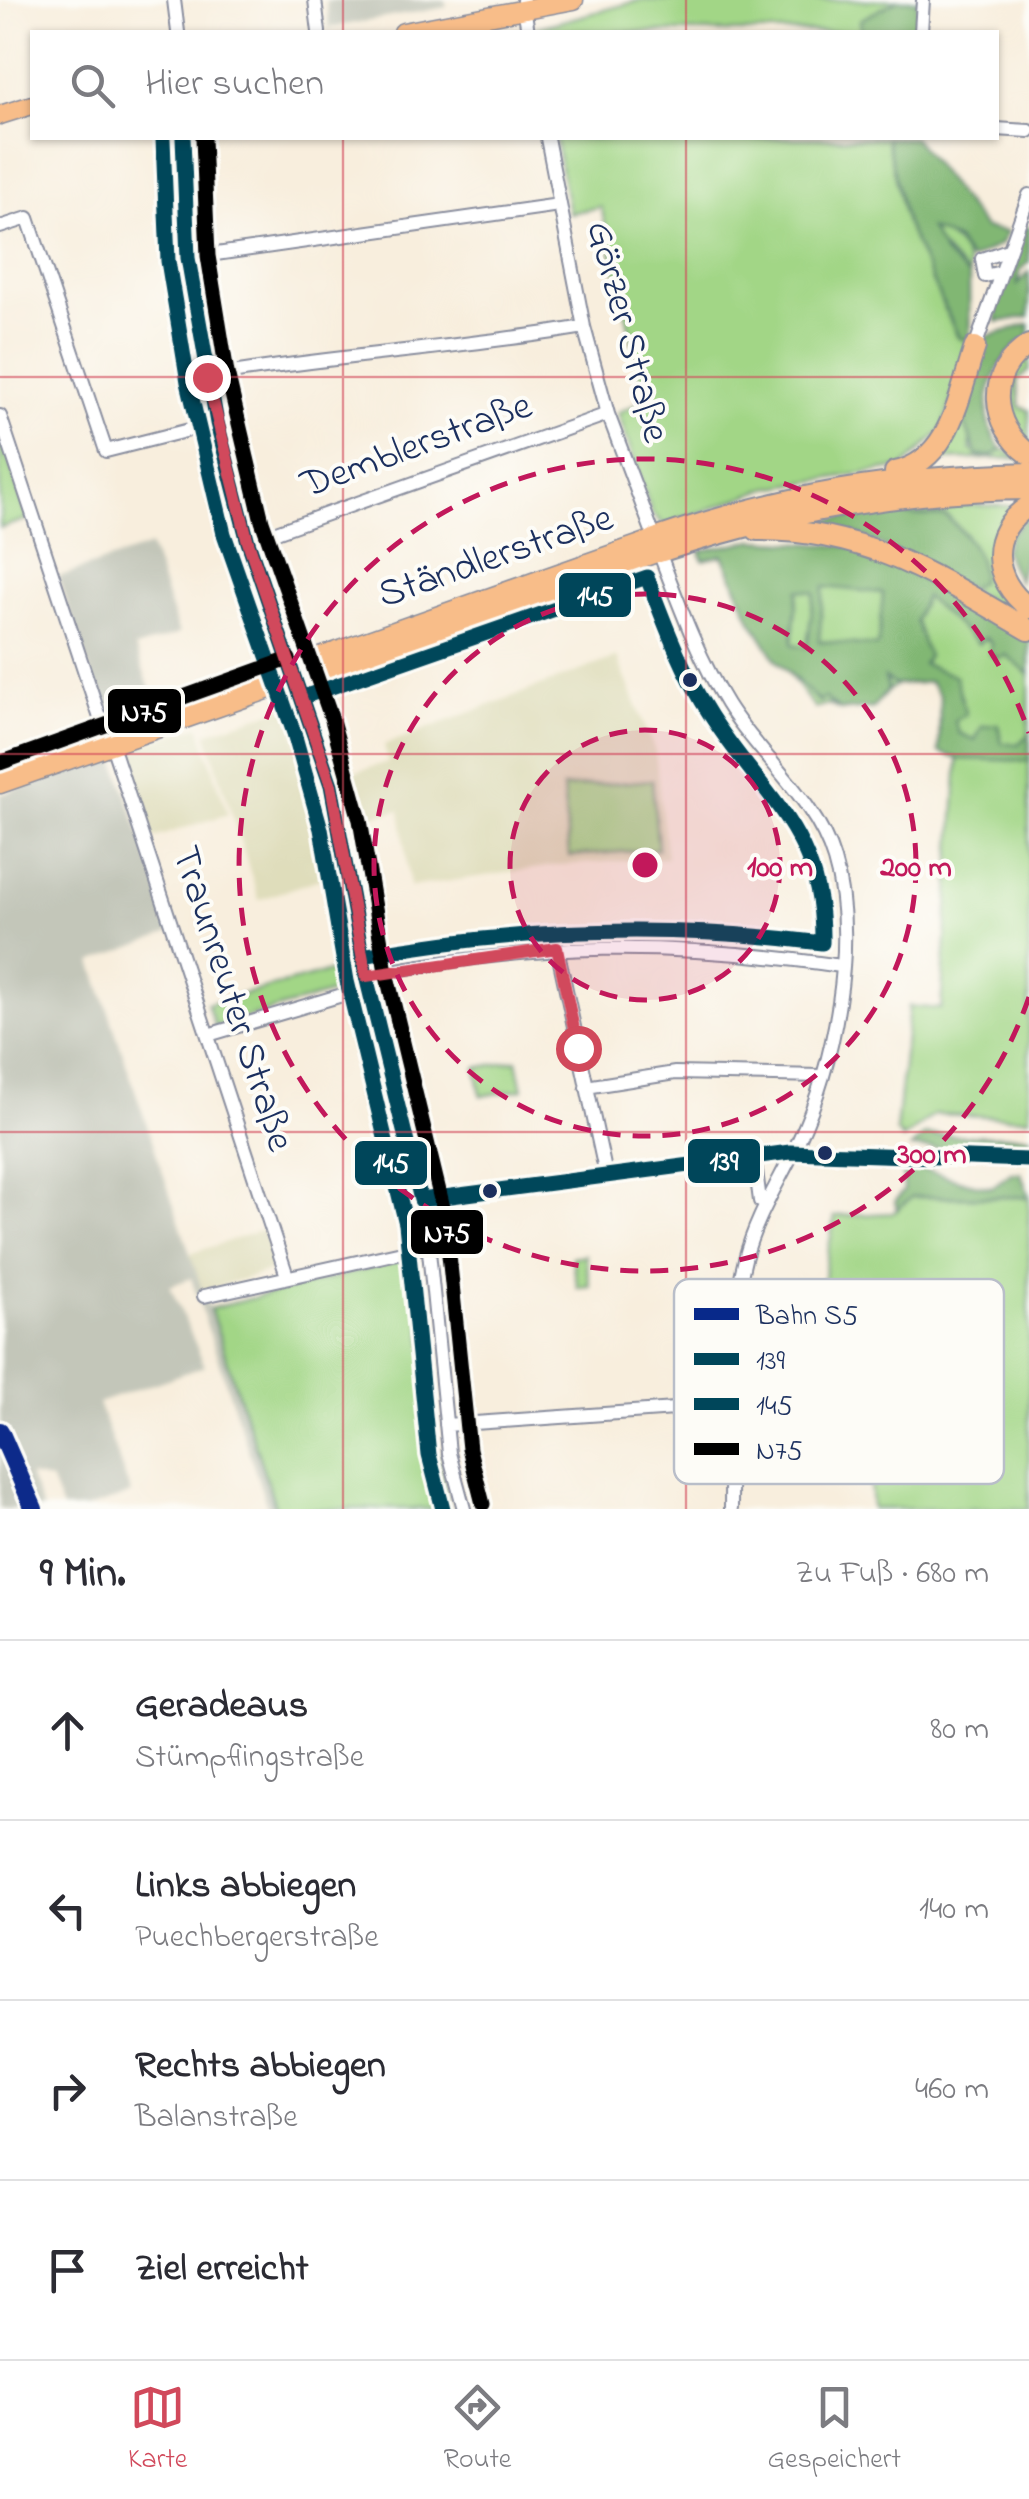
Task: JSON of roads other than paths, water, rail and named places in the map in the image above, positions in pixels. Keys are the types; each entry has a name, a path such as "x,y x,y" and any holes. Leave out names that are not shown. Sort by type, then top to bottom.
{"highway":[{"path":"1029,345 1006,365 997,396 1004,428 1029,454"},
{"path":"846,486 857,478 900,472 929,459 950,422 975,347"},
{"name":"Ständlerstraße","path":"657,545 765,503 846,486 1029,473"},
{"name":"Ständlerstraße","path":"657,545 888,497 1029,489"},
{"path":"1029,506 1004,531 998,558 1009,589 1029,608"},
{"path":"725,530 810,532 860,542 919,568 1029,630"}],"main road":[{"path":"411,30 524,6 574,0"},
{"path":"0,116 30,106"},
{"name":"Ständlerstraße","path":"0,770 657,545"},
{"name":"Ständlerstraße","path":"0,784 108,736"}],"street":[{"path":"174,0 178,30"},
{"path":"315,0 319,30"},
{"path":"921,30 923,0"},
{"path":"999,129 1029,130"},
{"path":"183,140 188,258 207,377 248,542 337,810 368,981 421,1200 446,1425 464,1509"},
{"name":"Görzer Straße","path":"547,140 584,327 608,414 698,651 728,706 813,813 827,840 842,895 842,966 821,1076 797,1145 765,1203 744,1263 743,1279"},
{"path":"975,347 1029,195"},
{"path":"188,258 559,205"},
{"path":"0,227 28,218 106,451 217,423"},
{"path":"1000,272 986,276 982,259 1008,250"},
{"path":"207,377 293,362 468,346 584,327"},
{"name":"Demblerstraße","path":"248,542 608,414"},
{"name":"Traunreuter Straße","path":"0,416 287,1276"},
{"path":"208,1036 368,981 557,948 682,948 842,966"},
{"path":"557,948 606,1175"},
{"path":"586,1087 675,1073 821,1076"},
{"path":"421,1200 790,1152 1029,1160"},
{"path":"754,1155 760,1201 765,1203"},
{"path":"204,1296 429,1246"},
{"path":"446,1425 674,1409"},
{"name":"Görzer Straße","path":"731,1484 731,1509"}],"rail line":[{"name":"S5","path":"0,1431 34,1509"}]}
